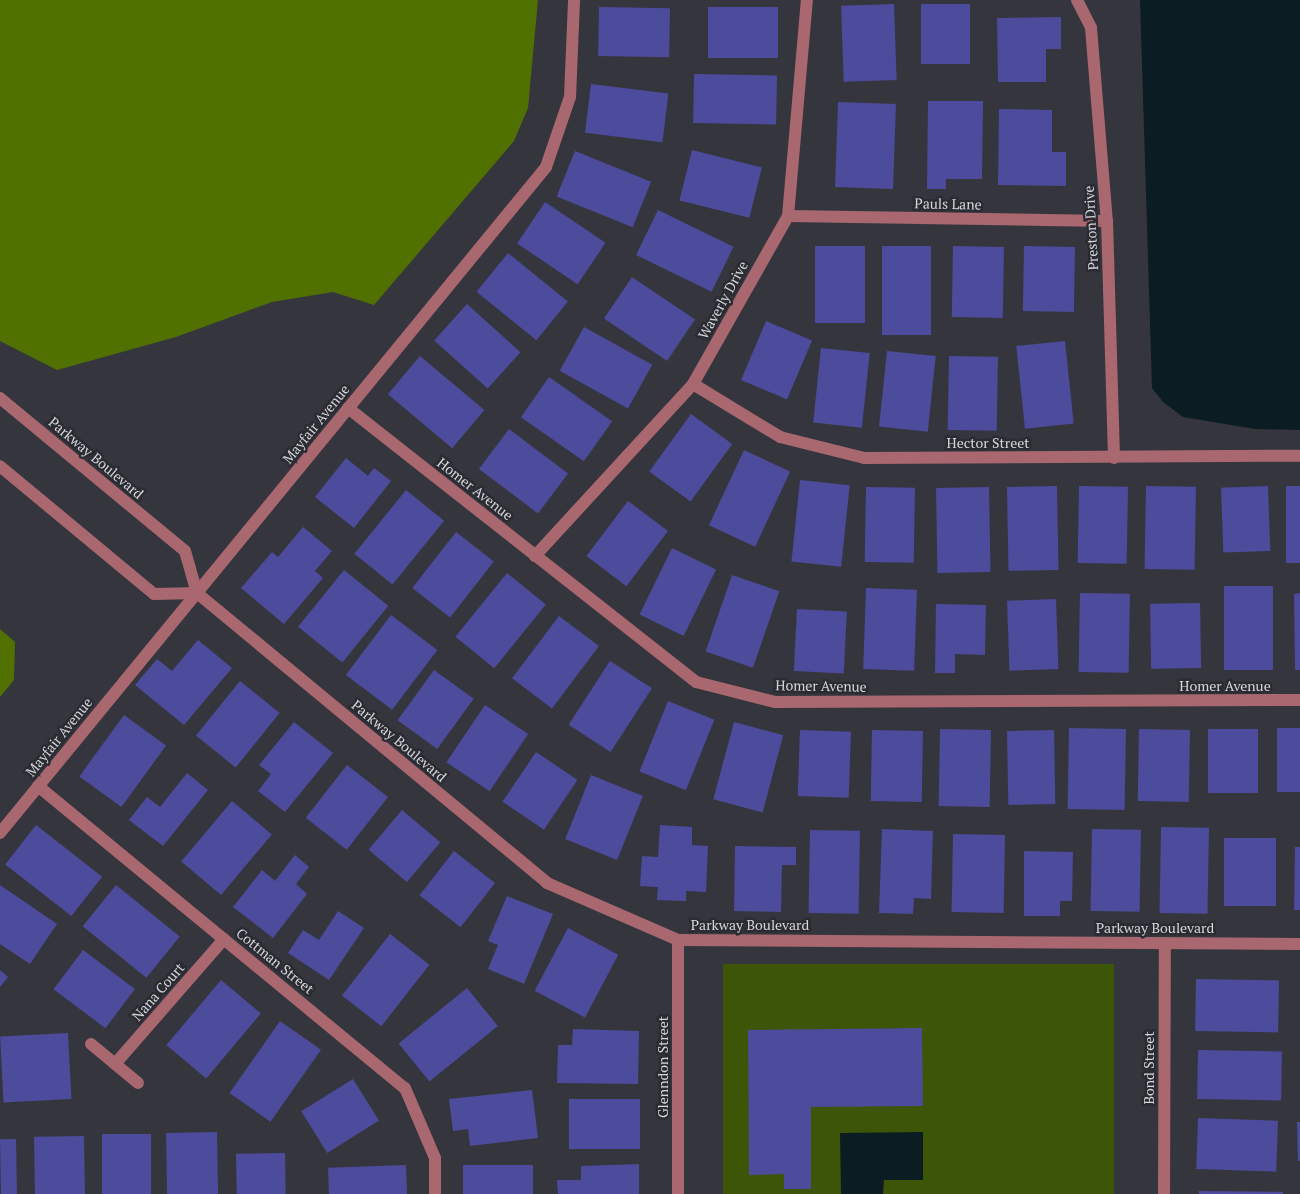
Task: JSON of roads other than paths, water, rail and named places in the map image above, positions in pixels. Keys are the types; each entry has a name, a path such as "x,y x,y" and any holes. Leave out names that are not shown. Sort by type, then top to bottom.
{"street":[{"name":"Mayfair Avenue","path":"0,833 546,167 570,97 574,0"},
{"name":"Waverly Drive","path":"534,556 693,384 788,216 807,0"},
{"name":"Preston Drive","path":"1077,0 1091,28 1107,221 1114,458"},
{"name":"Pauls Lane","path":"788,216 1107,221"},
{"name":"Hector Street","path":"693,384 780,438 864,458 1300,456"},
{"name":"Parkway Boulevard","path":"0,398 185,551 197,593 547,883 678,940 1300,944"},
{"name":"Homer Avenue","path":"348,408 696,682 775,702 1300,700"},
{"path":"0,466 154,594 197,593"},
{"name":"Cottman Street","path":"38,786 405,1088 435,1158 435,1194"},
{"name":"Nana Court","path":"115,1064 224,938"},
{"name":"Glenndon Street","path":"678,940 678,1194"},
{"name":"Bond Street","path":"1164,1194 1165,943"},
{"path":"91,1044 138,1083"}],"water":[{"path":"1140,0 1300,0 1300,430 1255,429 1183,417 1163,402 1152,388"},
{"path":"923,1132 923,1180 884,1180 883,1194 841,1194 840,1133"}]}
